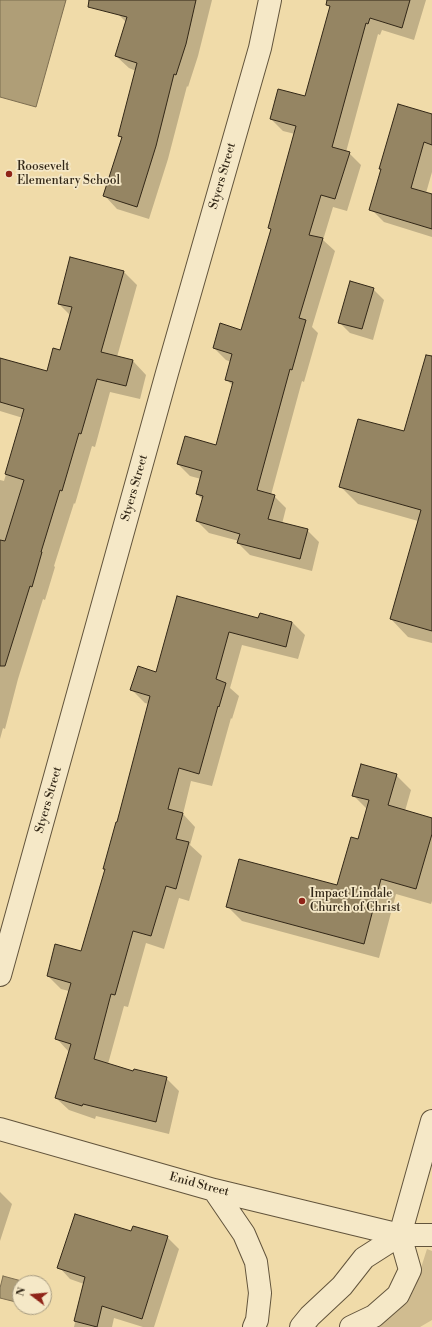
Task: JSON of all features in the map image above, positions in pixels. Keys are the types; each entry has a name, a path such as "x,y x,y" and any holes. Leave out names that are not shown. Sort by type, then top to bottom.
{"street":[{"name":"Styers Street","path":"0,975 165,380 257,56 270,0"},
{"path":"351,1327 374,1316 398,1295 410,1270 400,1235 432,1121"},
{"name":"Enid Street","path":"0,1129 214,1190 400,1235 432,1235"},
{"path":"214,1190 244,1234 256,1262 260,1293 257,1320 254,1327"},
{"path":"301,1327 310,1316 342,1286 364,1258 400,1235"}],"shaded area":[{"path":"0,0 66,0 36,107 0,97"},
{"path":"427,1249 432,1251 432,1320 420,1327 374,1327 420,1271"},
{"path":"3,1276 12,1278 12,1301 0,1298 0,1288"}],"building":[{"path":"89,0 196,0 186,44 176,75 174,74 156,146 137,207 103,196 122,137 118,136 137,63 115,56 127,17 88,7"},
{"path":"327,0 410,0 402,28 370,18 368,24 366,23 332,147 350,152 335,199 321,195 309,235 323,238 299,318 306,320 292,370 290,369 257,490 275,495 268,519 308,529 300,559 237,543 240,534 196,521 203,496 196,494 202,471 177,464 185,436 216,445 233,382 225,380 232,354 213,348 220,323 241,330 271,229 268,228 296,126 270,119 278,89 305,96 330,6 326,5"},
{"path":"398,104 432,114 432,145 424,142 411,188 432,194 432,229 369,210"},
{"path":"70,257 124,271 101,352 133,360 126,386 97,379 62,491 60,490 32,587 30,586 5,666 0,666 0,540 5,541 24,480 5,474 24,409 0,402 0,358 47,371 53,348 60,350 72,307 58,304"},
{"path":"350,281 374,288 362,329 338,323"},
{"path":"426,355 432,356 432,631 390,619 421,510 339,487 358,419 404,431"},
{"path":"177,596 258,618 260,613 292,622 286,647 229,632 216,679 226,683 199,774 179,768 168,809 183,813 176,839 189,842 176,889 166,886 151,936 133,931 115,995 111,994 94,1059 133,1071 134,1069 167,1077 156,1122 83,1104 82,1106 55,1098 71,1044 55,1039 71,983 47,976 55,944 81,951 105,869 103,869 150,696 130,690 138,666 156,672"},
{"path":"361,764 397,774 388,805 432,818 432,834 416,889 381,879 364,944 226,907 239,859 337,885 351,837 358,839 369,800 352,796"},
{"path":"75,1214 131,1231 133,1226 168,1236 142,1319 102,1306 97,1327 74,1321 85,1277 57,1268"}],"place":[{"name":"Roosevelt Elementary School","path":"9,174"},
{"name":"Impact Lindale Church of Christ","path":"302,901"}]}
